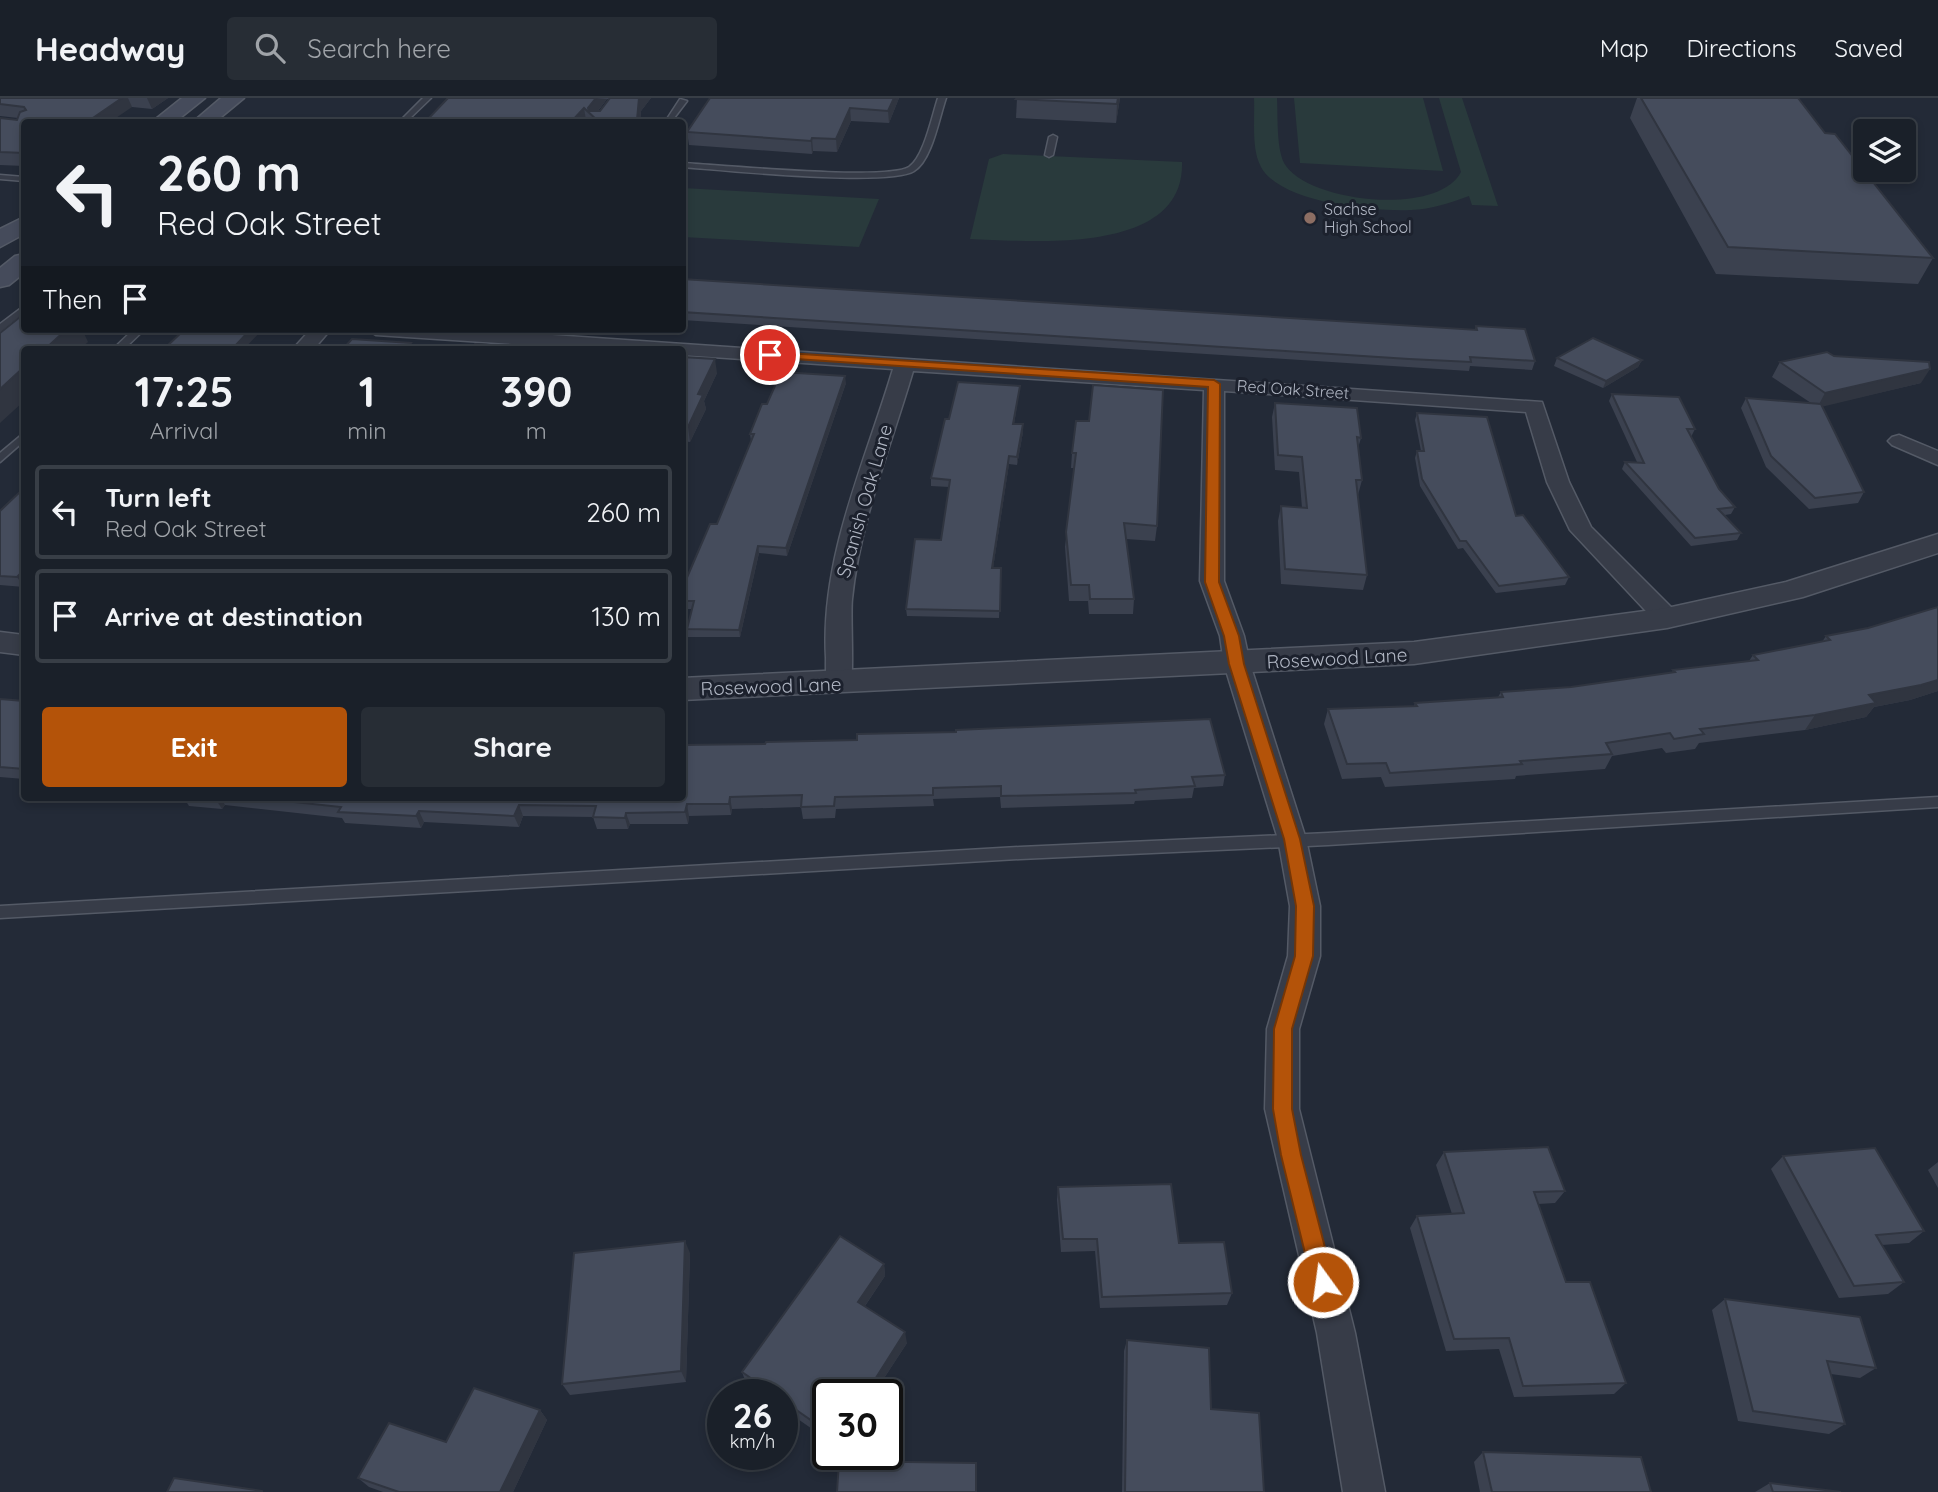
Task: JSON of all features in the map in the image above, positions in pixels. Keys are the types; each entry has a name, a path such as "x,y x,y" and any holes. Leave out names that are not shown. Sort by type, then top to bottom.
{"main road":[{"path":"166,119 195,98"},
{"path":"206,119 234,98"},
{"path":"0,240 21,226"},
{"path":"0,280 21,263"}],"street":[{"path":"306,346 317,333"},
{"name":"Red Oak Street","path":"427,333 593,346"},
{"name":"Red Oak Street","path":"686,351 905,363 1535,406 1549,457 1581,530 1667,618"},
{"name":"Spanish Oak Lane","path":"840,683 836,654 837,604 844,559 905,363"},
{"path":"1214,384 1212,582 1292,839 1305,906 1304,956 1283,1029 1282,1109 1336,1333 1364,1492"},
{"path":"1899,441 1938,459"},
{"name":"Rosewood Lane","path":"686,689 1237,664 1414,653 1667,618 1792,590 1938,543"},
{"path":"0,642 21,645"}],"lane":[{"path":"405,119 427,98"},
{"path":"686,165 874,176 910,170 922,159 942,98"},
{"path":"670,119 683,101"},
{"path":"1049,155 1053,137"},
{"path":"0,177 21,179"},
{"path":"0,329 21,312"},
{"path":"121,346 136,333"},
{"path":"0,459 21,439"},
{"path":"0,912 1938,802"}],"shaded area":[{"path":"1254,98 1277,98 1278,134 1283,160 1300,179 1321,189 1347,196 1403,199 1428,195 1448,186 1461,172 1439,98 1462,98 1498,206 1472,205 1469,196 1426,208 1375,209 1330,203 1287,189 1271,179 1258,160"},
{"path":"1294,98 1423,98 1443,171 1300,163"},
{"path":"1003,154 1182,162 1176,192 1159,214 1133,228 1100,236 1065,240 970,239 989,159"},
{"path":"686,188 879,199 859,247 686,237"}],"building":[{"path":"0,98 122,98 91,119 21,119 21,153 0,152 0,118 17,120 20,112 26,110 24,107 0,104"},
{"path":"448,98 596,98 588,108 589,111 600,111 610,98 639,98 637,119 596,119 584,108 574,119 428,119"},
{"path":"710,98 894,98 888,111 850,108 836,139 812,138 811,141 687,132"},
{"path":"1017,98 1118,98 1117,104"},
{"path":"1641,98 1798,98 1825,133 1835,134 1853,157 1853,182 1873,182 1933,258 1728,247"},
{"path":"686,279 1477,330 1476,326 1525,329 1535,361 1470,357 1471,362 686,312"},
{"path":"21,317 21,333 63,333 48,346 21,346 21,370 0,389 0,333"},
{"path":"181,333 247,333 235,346 167,346"},
{"path":"1593,338 1642,360 1606,381 1557,358"},
{"path":"352,339 411,343 409,346 346,346"},
{"path":"1827,352 1834,356 1929,362 1930,369 1825,393 1780,362"},
{"path":"686,357 715,359 698,394 703,395 688,427"},
{"path":"781,372 845,376 786,548 758,546 739,630 687,629 694,601 686,601 686,580 710,524 717,524 754,434 750,434 762,404 767,404"},
{"path":"958,382 1020,386 1013,424 1023,424 1017,457 1009,456 992,568 1001,568 1000,611 906,609 915,539 941,540 950,480 931,478 945,419 949,419"},
{"path":"1093,385 1163,390 1157,526 1124,523 1134,599 1090,599 1089,585 1071,585 1066,532 1076,453 1072,453 1076,421 1089,421"},
{"path":"1612,394 1679,397 1695,429 1687,429 1719,489 1735,507 1718,509 1741,533 1695,538 1625,462 1644,463"},
{"path":"1746,398 1821,404 1864,492 1815,498 1771,456"},
{"path":"1275,403 1357,408 1362,480 1356,480 1367,575 1285,569 1281,506 1307,508 1302,457 1278,455"},
{"path":"1417,413 1487,417 1516,516 1523,515 1569,577 1499,586 1466,541 1460,541 1422,479 1417,451 1424,451"},
{"path":"21,491 21,573 17,577 0,576 0,511"},
{"path":"1938,607 1938,680 1869,695 1876,703 1815,715 1700,729 1704,734 1674,739 1670,733 1606,743 1612,754 1520,761 1522,764 1390,773 1386,763 1347,764 1328,709 1417,706 1415,703 1503,697 1501,692 1571,687 1675,672 1673,670 1758,660 1753,655 1830,640 1826,636 1868,628"},
{"path":"0,699 21,701 21,769 0,767"},
{"path":"1210,719 1225,775 1192,777 1195,786 1135,790 1136,793 1001,796 1001,786 933,788 933,795 835,797 834,806 801,807 802,795 730,797 729,804 687,804 685,812 626,813 625,818 593,817 596,806 519,805 514,816 419,811 416,816 338,812 341,807 285,801 686,801 686,745 857,740 857,734"},
{"path":"1548,1147 1565,1191 1534,1192 1566,1282 1590,1282 1626,1383 1523,1386 1509,1338 1454,1339 1417,1216 1464,1213 1444,1152"},
{"path":"1875,1148 1924,1231 1876,1235 1904,1282 1854,1286 1783,1156"},
{"path":"1171,1184 1179,1243 1224,1242 1232,1293 1102,1297 1097,1239 1063,1239 1058,1187"},
{"path":"840,1236 884,1264 858,1302 905,1332 875,1379 812,1379 812,1421 798,1411 798,1379 752,1379 742,1372"},
{"path":"685,1241 681,1371 562,1384 574,1253"},
{"path":"1725,1299 1860,1317 1876,1368 1827,1361 1845,1424 1753,1411"},
{"path":"1127,1340 1209,1348 1211,1409 1259,1413 1264,1492 1125,1492"},
{"path":"474,1388 540,1410 500,1492 399,1492 358,1478 389,1423 446,1442"},
{"path":"1483,1452 1641,1457 1651,1492 1492,1492"},
{"path":"903,1462 976,1463 976,1492 837,1492 838,1470 903,1470"},
{"path":"174,1478 262,1491 262,1492 167,1492"},
{"path":"1770,1483 1841,1492 1773,1492"}],"place":[{"name":"Sachse High School","path":"1310,218"}],"route":[{"path":"770,355 1214,384 1212,582 1292,839 1305,906 1304,956 1283,1029 1282,1109 1323,1282"}]}
